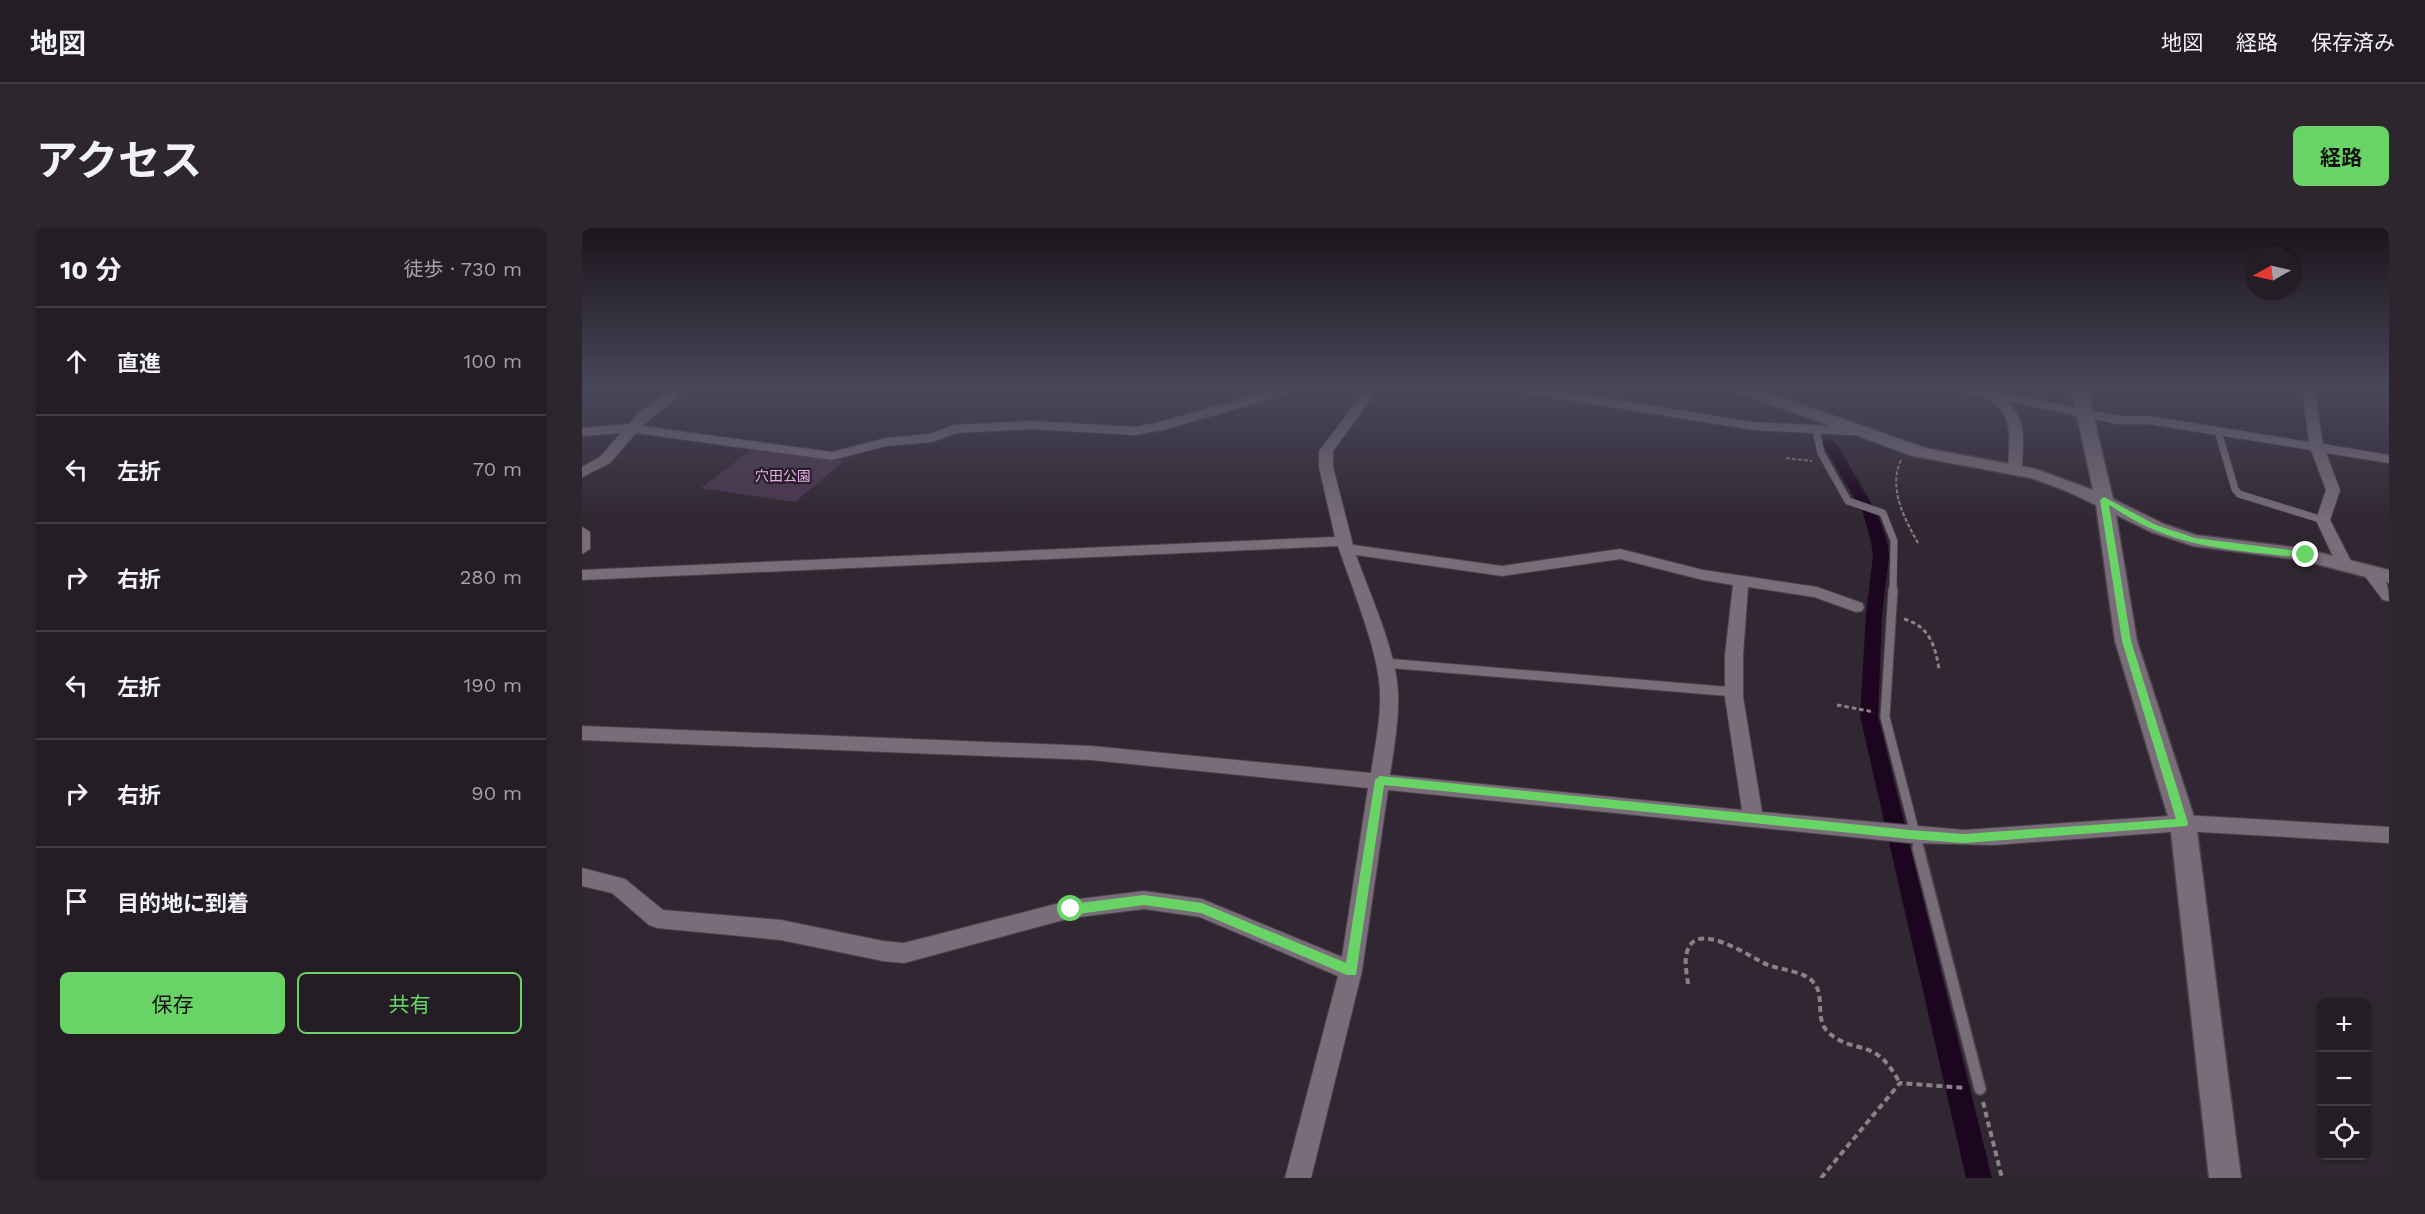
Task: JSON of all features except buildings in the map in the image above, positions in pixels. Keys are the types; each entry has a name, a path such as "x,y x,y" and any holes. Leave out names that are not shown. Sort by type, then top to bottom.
{"street":[{"path":"582,473 605,460 627,432"},
{"path":"662,432 832,456 886,442 932,438 946,432"},
{"path":"1298,1178 1351,971 1389,715 1389,690 1384,663 1346,545 1326,467 1326,451 1340,432"},
{"path":"1868,432 1939,457 2015,469 2051,478 2104,500 2153,527 2193,540 2285,552 2344,563 2389,577"},
{"path":"2014,432 2015,469"},
{"path":"2090,432 2104,500 2126,641 2183,823 2225,1178"},
{"path":"2226,432 2389,459"},
{"path":"2315,432 2317,447 2332,490 2323,520 2344,563"},
{"path":"582,532 582,549"},
{"path":"582,575 1346,545 1362,550 1502,571 1620,554 1691,573 1817,592 1856,607"},
{"path":"2369,571 2389,596"},
{"path":"1741,581 1734,692 1753,818"},
{"path":"582,733 1091,753 1380,780 1912,835 1994,837 2183,823 2389,835"},
{"path":"582,877 618,885 650,912 666,921 781,930 883,951 904,953 1071,909 1144,900 1202,908 1351,971"}],"lane":[{"path":"1817,432 1826,462 1848,501 1878,510 1885,515 1890,528 1895,553 1885,717 1912,835 1977,1089"},
{"path":"2218,432 2235,489 2239,494 2323,520"},
{"path":"1384,663 1734,692"}],"path":[{"path":"1909,448 1896,467 1895,480 1901,511 1918,543"},
{"path":"1786,458 1826,462"},
{"path":"1890,620 1913,621 1924,629 1936,647 1939,669"},
{"path":"1837,705 1881,713"},
{"path":"1688,984 1687,950 1692,943 1709,938 1742,950 1762,962 1807,978 1817,987 1818,1012 1821,1023 1828,1031 1836,1038 1881,1056 1890,1064 1900,1083"},
{"path":"1900,1083 1977,1089 2002,1178"},
{"path":"1821,1178 1900,1083"}],"green space":[{"name":"穴田公園","path":"754,448 844,461 795,502 701,488"}],"waterway":[{"path":"1829,443 1870,513 1879,541 1881,556 1874,614 1869,716 1979,1178"}],"route":[{"path":"1071,909 1131,900 1202,908 1351,971 1380,780 1910,835 1964,838 2183,823 2126,641 2104,500 2153,527 2193,540 2306,555"}]}
